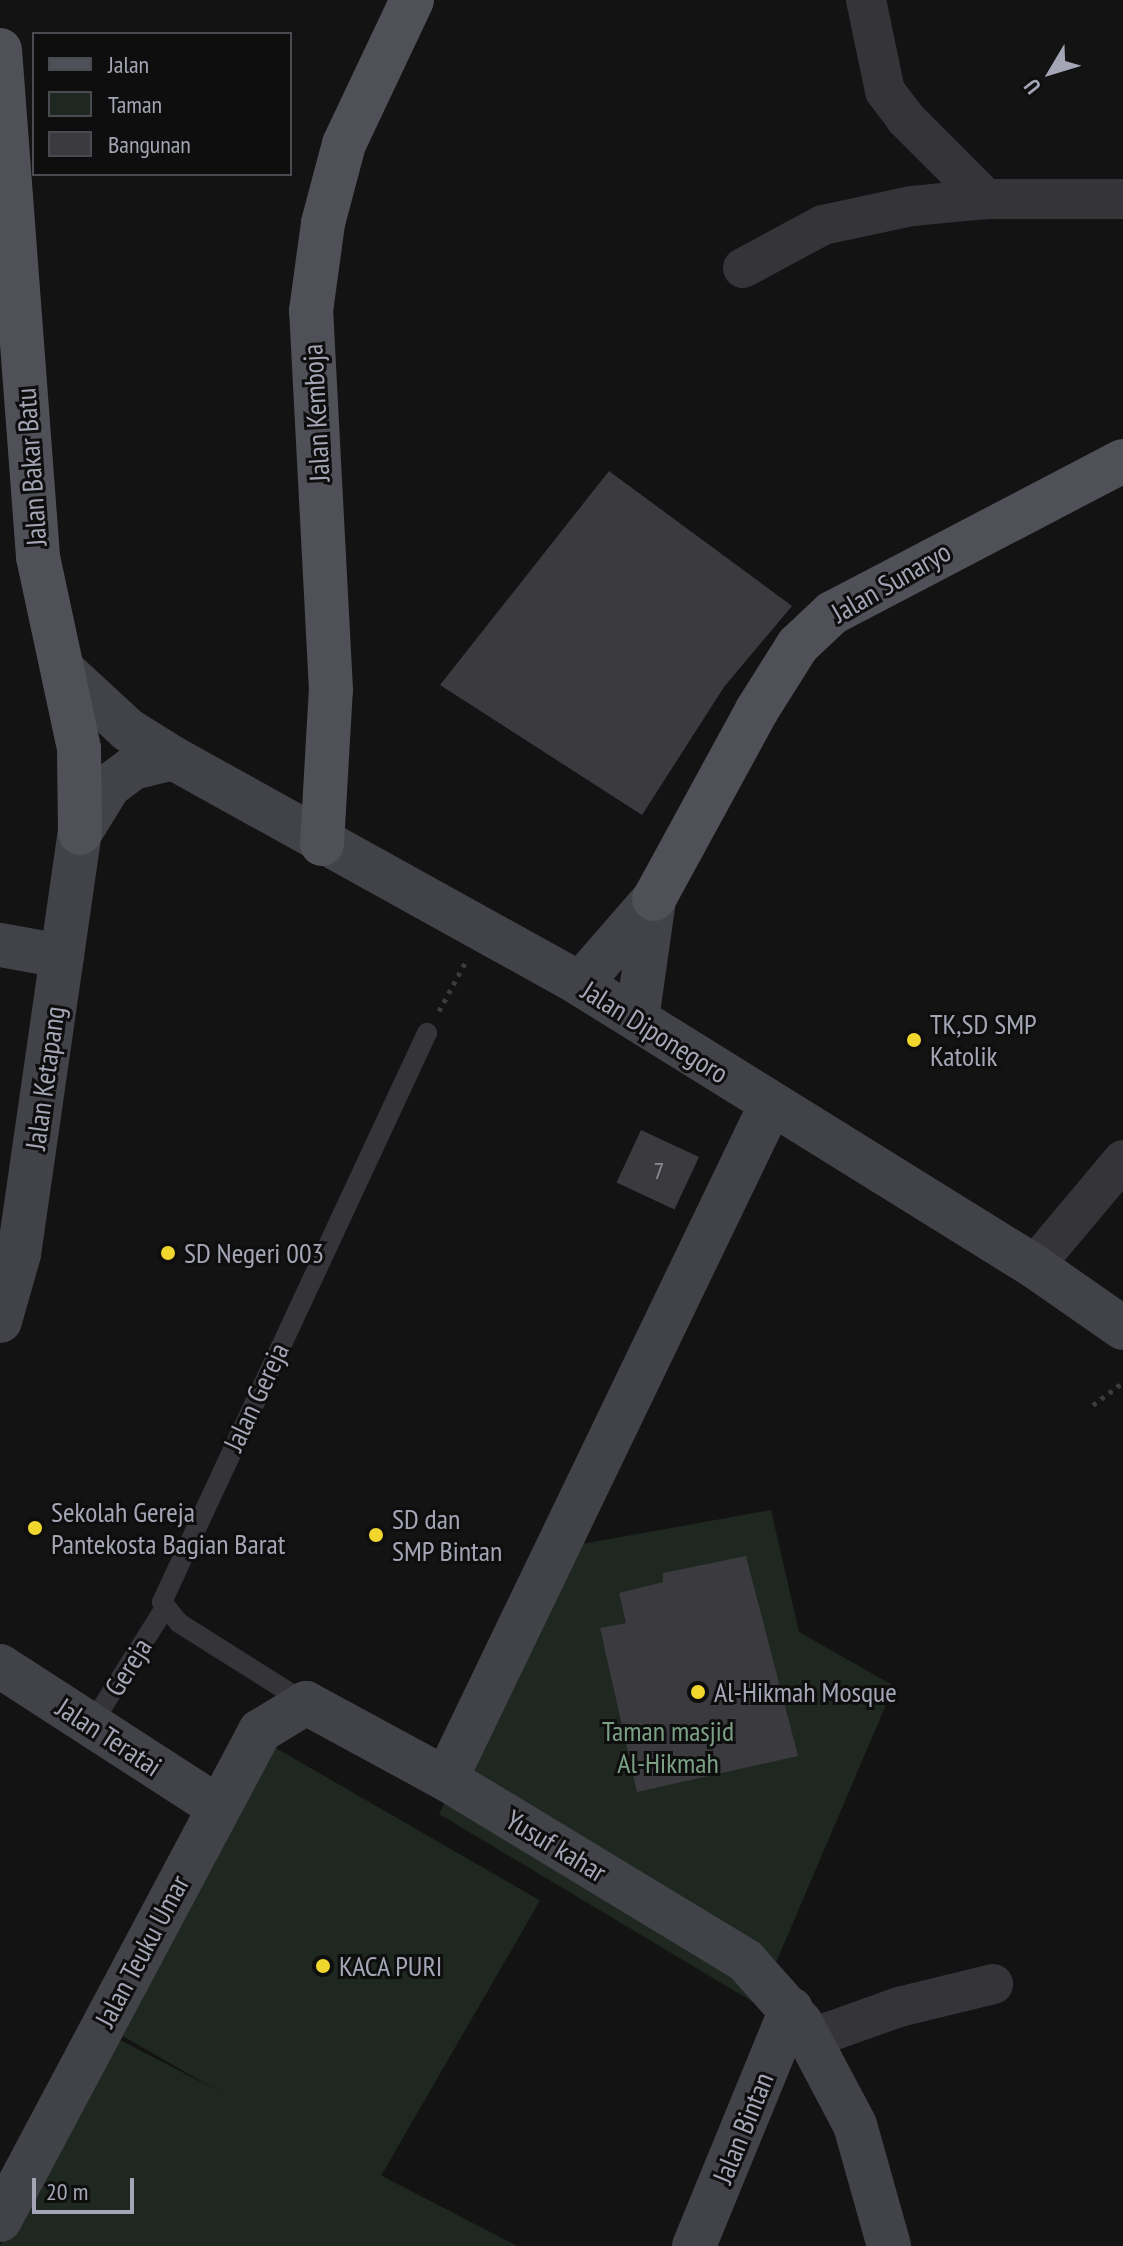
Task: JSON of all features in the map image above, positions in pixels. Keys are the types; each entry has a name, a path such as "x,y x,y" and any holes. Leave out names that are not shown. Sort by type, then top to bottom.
{"main road":[{"name":"Jalan Kemboja","path":"322,844 331,690 311,311 323,223 344,144 412,0"},
{"name":"Jalan Bakar Batu","path":"0,50 38,557 79,749 80,833"},
{"name":"Jalan Sunaryo","path":"580,984 654,899 757,710 798,645 832,613 1123,461"},
{"name":"Jalan Diponegoro","path":"63,670 128,730 173,758 322,844 580,984 770,1106 1034,1266 1123,1328"},
{"path":"80,833 109,786 133,768 173,758"},
{"name":"Jalan Ketapang","path":"0,1321 21,1238 80,833"},
{"name":"Jalan Sunaryo","path":"637,1019 654,899"},
{"path":"0,945 62,956"},
{"path":"446,1779 770,1106"},
{"name":"Jalan Teratai","path":"0,1666 218,1807"},
{"name":"Yusuf kahar","path":"306,1703 446,1779 745,1960 791,2009 815,2047 855,2125 889,2246"},
{"name":"Jalan Teuku Umar","path":"0,2220 260,1731 306,1703"},
{"name":"Jalan Bintan","path":"694,2246 791,2009"}],"street":[{"path":"866,0 885,91 905,118 986,199"},
{"path":"743,268 823,225 912,206 986,199 1123,199"},
{"path":"1034,1266 1123,1160"},
{"path":"815,2047 829,2032 899,2007 993,1984"}],"lane":[{"name":"Jalan Gereja","path":"165,1608 168,1586 427,1033"},
{"path":"165,1608 179,1623 306,1703"},
{"name":"Gereja","path":"91,1725 165,1608"}],"path":[{"path":"427,1033 482,930"},
{"path":"1093,1405 1123,1382"}],"green space":[{"name":"Taman masjid Al-Hikmah","path":"771,1510 799,1632 894,1686 758,2005 439,1814 571,1546"},
{"name":"KACA PURI","path":"262,1740 540,1900 377,2183 99,2022"},
{"path":"101,2030 517,2246 0,2246"}],"building":[{"path":"609,471 792,606 724,687 642,815 440,685"},
{"path":"641,1130 699,1157 674,1210 616,1183"},
{"name":"Al-Hikmah Mosque","path":"746,1556 798,1756 637,1792 600,1628 626,1623 619,1593 663,1582 663,1573"}],"place":[{"name":"TK,SD SMP Katolik","path":"914,1040"},
{"name":"SD Negeri 003","path":"168,1253"},
{"name":"Sekolah Gereja Pantekosta Bagian Barat","path":"35,1528"},
{"name":"SD dan SMP Bintan","path":"376,1535"},
{"name":"Al-Hikmah Mosque","path":"698,1692"},
{"name":"KACA PURI","path":"323,1966"}]}
